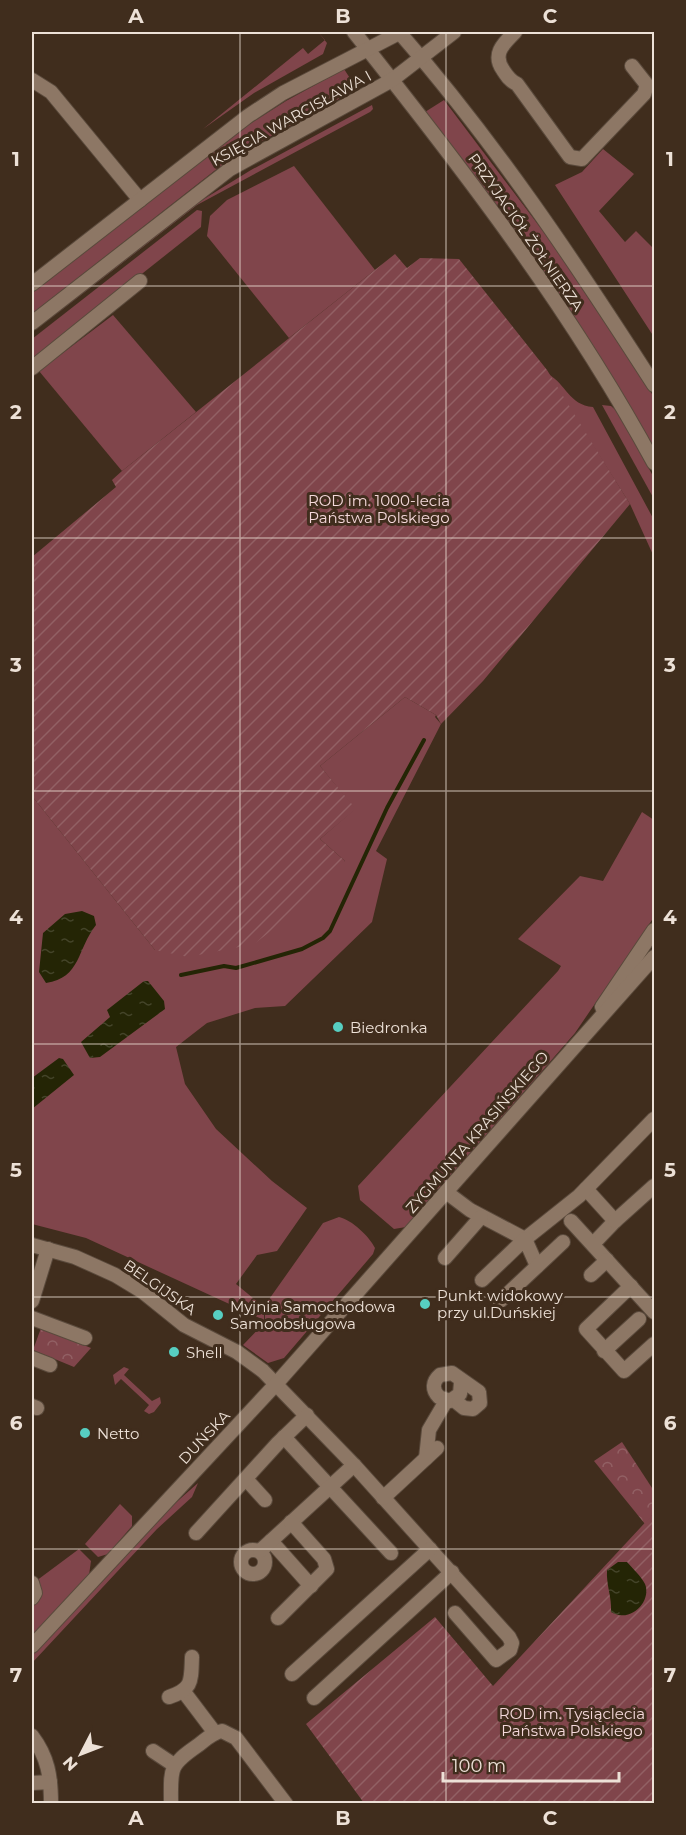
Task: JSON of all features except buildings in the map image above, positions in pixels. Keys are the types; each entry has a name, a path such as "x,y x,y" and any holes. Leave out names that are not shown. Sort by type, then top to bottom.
{"street":[{"name":"PRZYJACIÓŁ ŻOŁNIERZA","path":"354,32 482,197 568,319 623,406 654,463"},
{"name":"PRZYJACIÓŁ ŻOŁNIERZA","path":"400,32 469,114 522,185 654,385"},
{"name":"KSIĘCIA WARCISŁAWA I","path":"32,284 248,116 283,93 400,32"},
{"name":"KSIĘCIA WARCISŁAWA I","path":"32,323 230,169 392,80 454,32"},
{"path":"495,32 504,42"},
{"path":"515,32 504,42 497,54 497,61 512,81 517,84 570,157 575,160 582,159 644,94 647,85 632,66"},
{"path":"32,80 51,92 140,200"},
{"path":"32,368 140,281"},
{"name":"ZYGMUNTA KRASIŃSKIEGO","path":"581,1039 654,930"},
{"name":"ZYGMUNTA KRASIŃSKIEGO","path":"397,1247 654,957"},
{"path":"482,1280 525,1239 586,1189 654,1119"},
{"path":"593,1244 654,1186"},
{"path":"586,1189 615,1221"},
{"path":"446,1192 481,1217 525,1239 537,1266"},
{"path":"445,1258 481,1217"},
{"path":"571,1221 654,1312"},
{"path":"500,1301 563,1242"},
{"name":"BELGIJSKA","path":"32,1245 75,1257 122,1279 184,1325 246,1358 307,1415 452,1572 509,1637 512,1643 510,1650 496,1660 455,1613"},
{"name":"DUŃSKA","path":"32,1646 276,1384 397,1247"},
{"path":"32,1301 48,1249"},
{"path":"591,1275 607,1260"},
{"path":"632,1286 586,1329 624,1371 654,1344"},
{"path":"32,1318 85,1338"},
{"path":"604,1351 639,1319"},
{"path":"32,1358 50,1365"},
{"path":"448,1372 456,1375 461,1382 479,1392 480,1402 473,1409 467,1409 450,1400 436,1394 433,1386 436,1378 448,1372"},
{"path":"426,1458 429,1430 450,1400 462,1390 461,1382"},
{"path":"196,1533 307,1415"},
{"path":"284,1437 391,1552"},
{"path":"383,1498 437,1448"},
{"path":"262,1554 274,1544 291,1522 354,1465"},
{"path":"246,1479 266,1500"},
{"path":"278,1618 325,1573 326,1564 291,1522"},
{"path":"274,1544 311,1586"},
{"path":"292,1674 430,1549"},
{"path":"314,1698 452,1572"},
{"path":"32,1582 35,1593 32,1598"},
{"path":"169,1697 184,1692 192,1679 192,1657"},
{"path":"184,1692 215,1733"},
{"path":"171,1803 171,1779 174,1765 215,1733 227,1731 236,1738 286,1803"},
{"path":"32,1736 45,1758 51,1803"},
{"path":"153,1751 174,1765"},
{"path":"32,1783 50,1782"}],"green space":[{"path":"325,40 327,43 323,54 254,93 203,129 303,48 308,54"},
{"path":"344,69 357,89 260,142 218,168 32,314 32,293 245,127"},
{"path":"444,100 555,247 654,397 654,452 425,112"},
{"path":"372,105 373,109 370,112 197,205 32,333 199,202 251,170"},
{"path":"603,149 634,174 599,211 625,242 636,231 654,249 654,337 555,185 582,172"},
{"path":"294,166 375,270 289,338 207,236 210,216 227,200"},
{"path":"197,210 202,211 201,227 32,361 32,339"},
{"name":"ROD im. 1000-lecia Państwa Polskiego","path":"395,254 407,268 420,258 459,259 547,370 630,504 483,681 441,724 436,715 405,697 320,766 356,809 320,839 345,861 310,901 254,944 188,957 155,950 32,796 32,557 116,487 112,480 122,471"},
{"path":"113,315 196,412 122,471 39,371"},
{"path":"548,374 578,402 593,407 654,520 654,557 630,504"},
{"path":"602,405 611,406 619,413 654,478 654,499"},
{"path":"405,697 436,715 435,717 441,724 376,851 387,859 372,922 285,1006 255,1008 207,1023 176,1047 185,1084 216,1129 272,1181 307,1208 277,1251 257,1255 236,1284 264,1307 264,1320 86,1238 32,1224 32,796 155,950 345,861 320,839 355,809 320,766"},
{"path":"642,812 654,820 654,917 575,1033 406,1227 394,1229 360,1200 358,1186 558,971 561,966 518,939 580,876 603,881"},
{"path":"339,1217 355,1225 364,1234 375,1248 373,1254 284,1358 268,1363 243,1345 265,1322 265,1305 323,1223"},
{"path":"41,1328 91,1348 74,1367 33,1350"},
{"path":"124,1367 129,1369 124,1375 152,1401 160,1397 161,1403 154,1412 149,1414 144,1411 149,1405 121,1379 115,1385 113,1375"},
{"path":"622,1442 654,1491 654,1513 645,1524 594,1461"},
{"path":"198,1483 192,1497 157,1529 32,1663 32,1654 164,1513"},
{"path":"120,1504 132,1516 132,1526 108,1554 98,1557 85,1544"},
{"name":"ROD im. Tysiąclecia Państwa Polskiego","path":"654,1513 654,1803 364,1803 306,1724 435,1617 493,1686"},
{"path":"79,1549 91,1561 89,1575 32,1636 32,1602 36,1581"}],"water":[{"path":"82,911 94,916 96,925 72,969 57,980 46,983 39,972 43,933 65,914"},
{"path":"144,981 148,981 164,1001 165,1009 100,1057 90,1058 81,1042 110,1017 107,1010"},
{"path":"59,1058 63,1059 74,1075 32,1109 32,1078"},
{"path":"618,1562 627,1562 645,1584 643,1603 638,1609 626,1615 611,1612 607,1570"}],"waterway":[{"path":"181,975 224,966 236,968 302,949 323,938 330,931 387,808 424,740"}],"place":[{"name":"Biedronka","path":"338,1027"},
{"name":"Punkt widokowy przy ul.Duńskiej","path":"425,1304"},
{"name":"Myjnia Samochodowa Samoobsługowa","path":"218,1315"},
{"name":"Shell","path":"174,1352"},
{"name":"Netto","path":"85,1433"}]}
